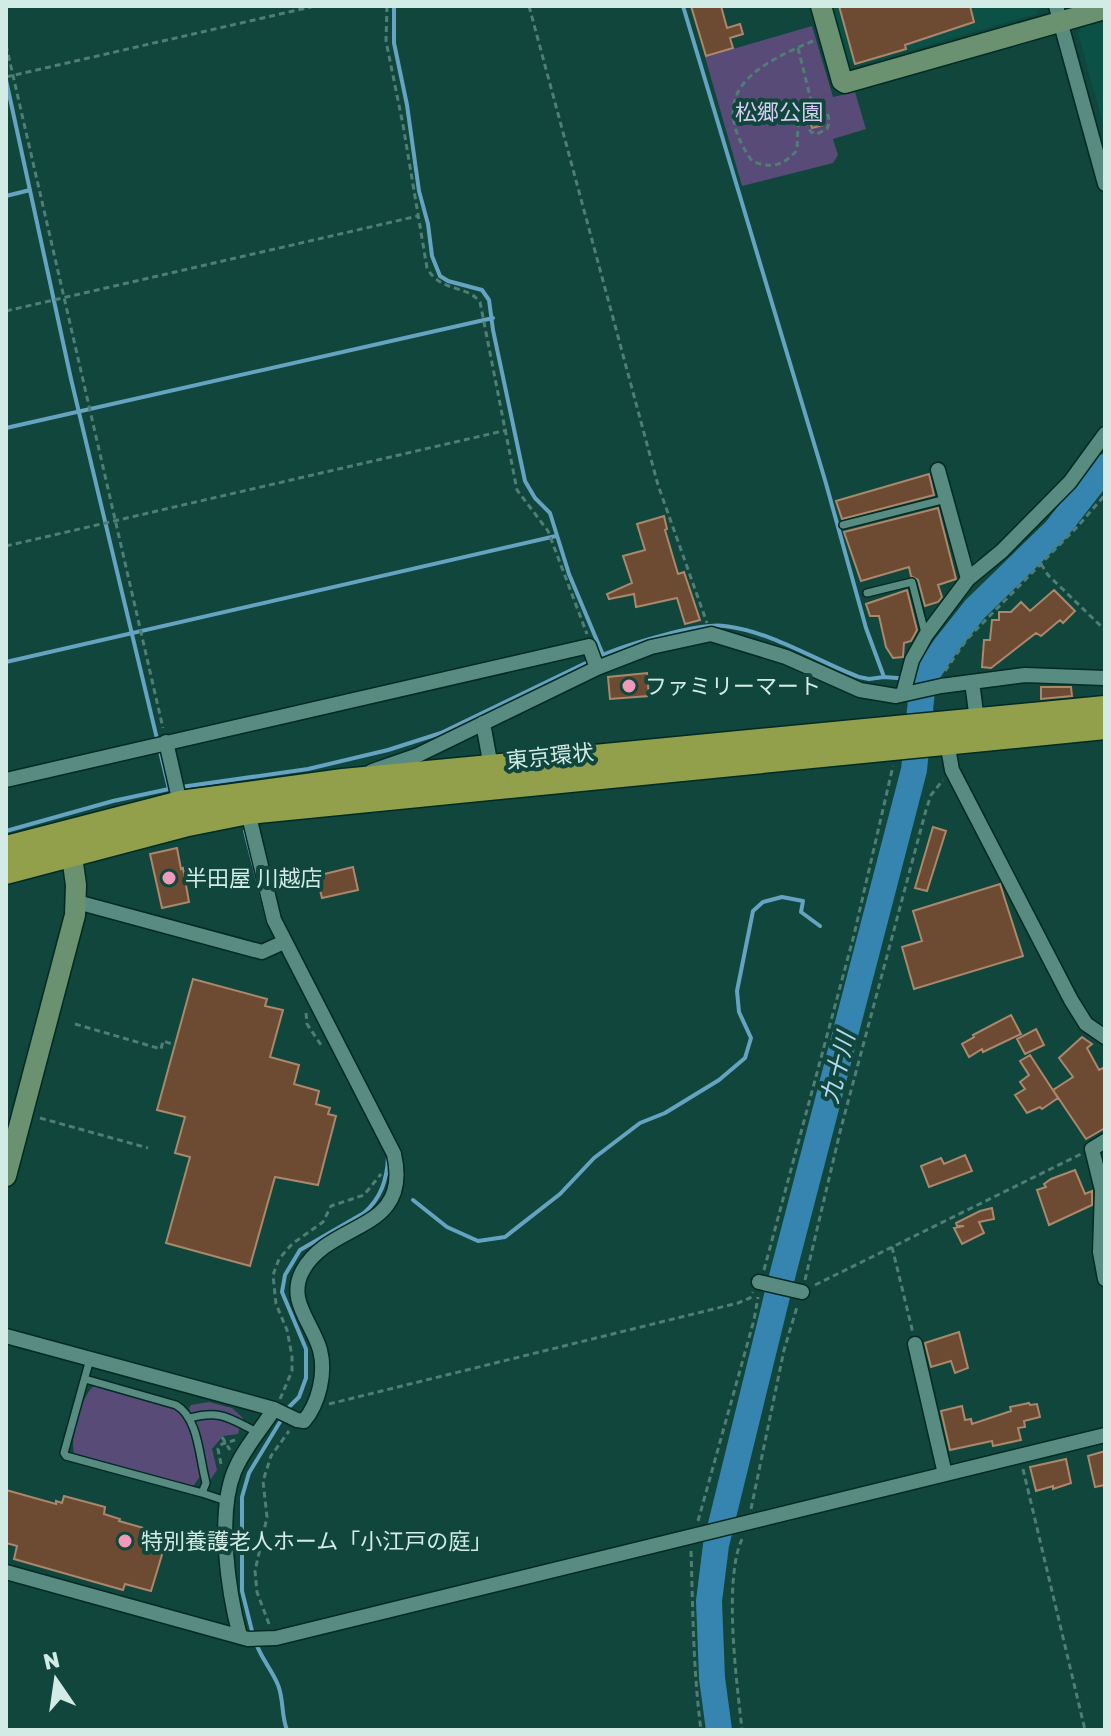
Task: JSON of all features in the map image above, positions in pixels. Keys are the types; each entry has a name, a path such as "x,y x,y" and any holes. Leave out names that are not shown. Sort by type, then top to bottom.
{"highway":[{"name":"東京環状","path":"6,848 70,842 248,812 900,740 977,720 1105,708"},
{"name":"東京環状","path":"6,872 70,842 180,803 343,781 491,767 900,740 947,742 1105,727"}],"street":[{"path":"821,6 845,83 1058,14 1105,9"},
{"path":"1058,14 1105,184"},
{"path":"900,740 900,695 912,660 926,635 968,579 1002,551 1070,482 1105,434"},
{"path":"938,470 968,579"},
{"path":"343,781 418,755 597,668 651,647 711,634 786,657 860,690 900,695 941,686 1025,675 1105,678"},
{"path":"6,780 589,646 597,668"},
{"path":"972,682 977,720"},
{"path":"483,723 491,767"},
{"path":"166,742 180,803"},
{"path":"947,742 952,770 1071,1000 1086,1024 1105,1037"},
{"path":"6,1336 304,1421 314,1405 320,1387 320,1352 296,1297 298,1282 310,1259 378,1217 391,1200 399,1174 394,1154 280,945 248,812"},
{"path":"6,1176 77,902 70,842"},
{"path":"77,902 262,952 280,945"},
{"path":"1098,1145 1102,1190 1100,1252 1105,1279"},
{"path":"759,1282 802,1292"},
{"path":"915,1344 945,1474"},
{"path":"244,1638 233,1611 224,1528 226,1501 235,1469 259,1433 285,1415"},
{"path":"6,1572 244,1638 273,1638 1105,1435"}],"lane":[{"path":"843,525 946,499"},
{"path":"867,593 912,582 926,635"},
{"path":"90,1359 64,1453 66,1456 226,1501"},
{"path":"85,1379 185,1410 190,1418 206,1483 202,1493"},
{"path":"190,1418 217,1413 259,1433"}],"path":[{"path":"6,77 315,6"},
{"path":"387,6 386,41 425,260 431,275 443,285 476,296 480,302 517,490 540,516 548,531 589,646"},
{"path":"529,6 658,485 711,634"},
{"path":"6,45 166,742"},
{"path":"804,120 807,129 817,134 830,124 823,109 813,108 798,125 797,150 791,158 772,166 752,161 738,139 734,124 738,91 747,77 781,54 798,48 813,108"},
{"path":"6,311 418,216"},
{"path":"6,546 507,430"},
{"path":"941,686 946,668 967,639 1105,495"},
{"path":"1041,564 1048,575 1105,630"},
{"path":"701,1730 694,1669 694,1537 754,1320 759,1282 854,935 900,740"},
{"path":"742,1730 735,1668 734,1585 740,1543 747,1531 746,1523 784,1350 802,1292 841,1128 926,810 931,795 952,770"},
{"path":"306,1010 307,1024 327,1053"},
{"path":"75,1024 161,1049 163,1041 175,1045"},
{"path":"23,1114 148,1148"},
{"path":"802,1292 1098,1145"},
{"path":"273,1638 257,1592 255,1571 267,1517 263,1481 285,1415 292,1371 287,1330 273,1289 273,1275 279,1259 292,1244 323,1222 331,1206 364,1195 381,1173"},
{"path":"892,1247 915,1344"},
{"path":"314,1405 323,1406 738,1303 750,1298 759,1282"},
{"path":"1020,1456 1085,1730"}],"shaded area":[{"path":"832,6 1042,6 1036,14 857,66 848,60"},
{"path":"1105,18 1105,131 1078,34 1082,25"}],"green space":[{"name":"松郷公園","path":"812,26 833,97 855,92 866,129 833,139 838,155 833,163 742,186 705,57"},
{"path":"94,1386 179,1409 187,1420 201,1475 194,1485 188,1486 74,1453 78,1418 85,1398"},
{"path":"209,1402 232,1408 243,1418 238,1434 223,1436 212,1449 217,1470 211,1479 189,1408"}],"building":[{"path":"691,6 721,6 727,28 740,24 743,34 730,38 733,48 706,56"},
{"path":"839,6 970,6 974,22 905,45 906,49 855,64"},
{"path":"821,114 823,125 812,128 809,117"},
{"path":"929,474 934,495 842,519 836,501"},
{"path":"938,508 956,579 938,585 942,597 938,602 925,606 918,580 911,576 909,567 861,581 844,532"},
{"path":"664,516 678,574 684,572 700,620 685,624 677,598 636,607 634,594 609,599 607,594 632,583 623,556 645,550 637,524"},
{"path":"907,590 917,630 911,641 904,643 903,657 893,658 886,647 879,616 870,616 866,604"},
{"path":"1054,590 1075,611 1063,623 1060,620 1041,636 1036,633 991,668 982,667 984,640 990,640 992,620 999,620 999,612 1011,612 1021,602 1030,611"},
{"name":"ファミリーマート","path":"647,673 649,696 610,699 608,677"},
{"path":"1041,687 1071,687 1072,696 1041,699"},
{"path":"933,827 946,831 927,891 915,888"},
{"path":"177,848 189,902 162,908 150,854"},
{"path":"353,867 358,890 322,898 319,886 306,889 304,879"},
{"path":"1000,884 1023,956 914,989 902,947 922,941 913,911"},
{"path":"193,979 267,999 265,1006 283,1010 270,1057 299,1065 294,1084 319,1091 316,1104 330,1108 328,1114 336,1116 318,1185 275,1177 250,1266 166,1243 190,1157 175,1153 185,1117 157,1110"},
{"path":"1011,1015 1021,1034 969,1057 962,1044"},
{"path":"1036,1029 1044,1045 1025,1054 1017,1039"},
{"path":"1082,1037 1092,1044 1087,1048 1099,1070 1105,1067 1105,1128 1086,1139 1053,1090 1073,1077 1059,1058"},
{"path":"1030,1055 1058,1098 1042,1109 1040,1107 1027,1113 1015,1095 1025,1089 1020,1082 1029,1075 1020,1061"},
{"path":"965,1155 972,1171 929,1187 921,1166 941,1158 944,1164"},
{"path":"1075,1170 1085,1194 1092,1191 1092,1205 1049,1225 1037,1190 1046,1187 1044,1184 1051,1179"},
{"path":"992,1208 994,1219 979,1222 984,1233 962,1244 954,1228 964,1226 957,1226 956,1223"},
{"path":"959,1332 968,1368 955,1373 951,1361 931,1367 925,1343"},
{"path":"1037,1404 1040,1417 1024,1421 1025,1427 1018,1428 1021,1440 993,1446 992,1441 950,1450 941,1411 962,1406 965,1420 971,1419 972,1424 1011,1411 1010,1407"},
{"path":"1105,1451 1105,1485 1095,1487 1088,1456"},
{"path":"1066,1459 1071,1483 1036,1491 1030,1467"},
{"name":"特別養護老人ホーム「小江戸の庭」","path":"6,1490 56,1504 56,1501 62,1503 64,1496 105,1507 104,1514 119,1521 168,1535 151,1591 125,1584 123,1590 14,1559 17,1546 6,1543"}],"waterway":[{"path":"394,6 394,43 432,256 440,276 482,290 489,300 525,481 535,498 550,513 569,574 603,655"},
{"path":"683,6 825,480 866,628 884,677 923,680"},
{"path":"6,80 71,379 169,789 172,788"},
{"path":"6,196 30,190"},
{"path":"6,428 493,318"},
{"name":"九十川","path":"719,1730 712,1678 709,1601 716,1545 777,1296 914,770 923,680 975,609 1056,530 1105,467"},
{"path":"6,662 556,536"},
{"path":"598,657 680,631 725,626 776,640 859,677 884,677"},
{"path":"181,787 308,769 388,750 441,733 590,661"},
{"path":"6,831 169,789"},
{"path":"245,831 268,921"},
{"path":"413,1200 447,1227 478,1241 505,1237 560,1194 594,1158 640,1123 665,1113 719,1080 745,1058 751,1038 739,1012 737,991 753,911 763,902 782,897 803,901 801,912 820,926"},
{"path":"253,1635 242,1591 242,1497 249,1473 289,1407 299,1397 306,1378 306,1349 282,1292 285,1275 300,1250 370,1207 382,1188 388,1157"},
{"path":"256,1643 278,1685 287,1730"}],"place":[{"name":"ファミリーマート","path":"629,686"},
{"name":"半田屋 川越店","path":"169,878"},
{"name":"特別養護老人ホーム「小江戸の庭」","path":"125,1541"}]}
